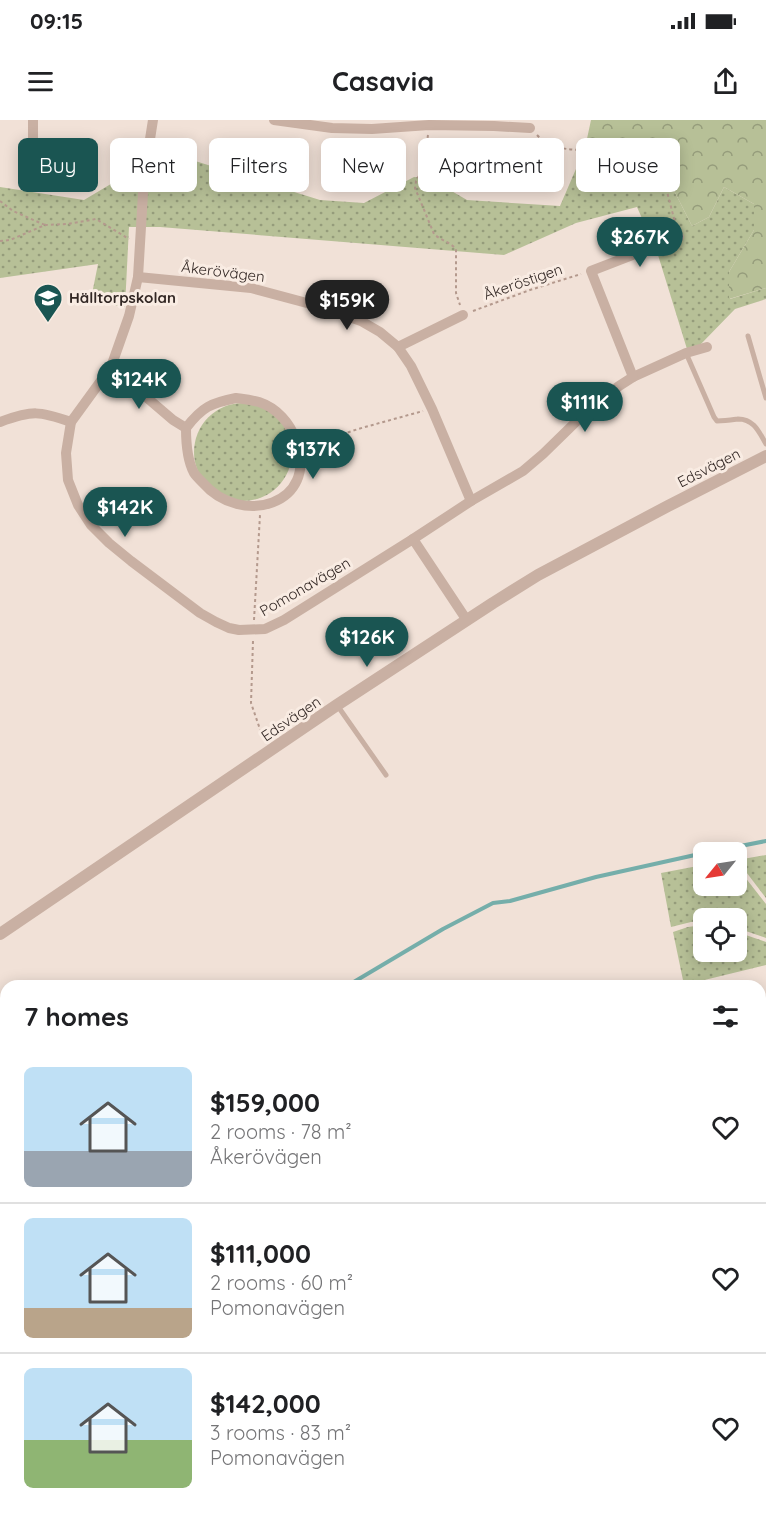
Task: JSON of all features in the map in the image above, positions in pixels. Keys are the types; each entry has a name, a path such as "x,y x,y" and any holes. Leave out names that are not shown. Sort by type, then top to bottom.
{"street":[{"path":"33,120 33,138"},
{"name":"Pomonavägen","path":"153,120 144,177 138,278 129,316 111,367 71,422 66,453 68,480 78,505 91,525 109,543 200,613 229,628 265,629 284,620 471,501 523,471 584,414 619,386 633,377 686,353 707,347"},
{"path":"274,120 332,128 372,129 429,125 530,128"},
{"path":"633,377 591,271 678,237"},
{"name":"Åkerövägen","path":"138,278 251,288 318,306 361,321 380,332 398,347 411,366 432,408 471,501"},
{"path":"398,347 463,315"},
{"path":"111,367 172,420 186,428"},
{"path":"236,398 259,402 277,411 292,429 299,449 302,464 299,478 288,493 275,502 261,506 243,506 224,499 208,489 194,472 187,448 186,428 196,414 215,402 236,398"},
{"path":"0,422 31,412 71,422"},
{"name":"Edsvägen","path":"0,934 466,619 538,575 766,456"},
{"path":"413,539 466,619"}],"lane":[{"path":"748,336 766,398"},
{"path":"686,353 717,421 740,419 749,421 755,425 766,444"},
{"path":"337,705 386,775"}],"path":[{"path":"429,125 423,169 415,188 434,234 456,249 456,293 463,315"},
{"path":"530,128 544,142 567,149 619,151 650,161 665,184 678,237"},
{"path":"0,201 13,211 45,225"},
{"path":"0,241 10,240 45,225 96,219 126,236 139,249"},
{"name":"Åkeröstigen","path":"463,315 541,286 591,271"},
{"path":"299,449 432,408"},
{"path":"261,506 251,703 268,752"}],"green space":[{"path":"591,120 766,120 766,288 729,299 729,272 754,230 754,204 724,187 709,217 692,226 675,192 680,192 680,138 587,138"},
{"path":"197,162 209,165 209,192 294,192 320,200 364,203 385,192 406,192 406,181 414,177 418,177 418,192 453,192 467,200 560,206 576,169 576,192 675,192 692,226 709,217 724,187 754,204 754,230 729,272 730,299 766,288 766,299 735,309 700,345 687,349 658,255 637,207 576,223 504,255 160,227 129,227 125,307 91,299 98,264 0,278 0,187 18,190 18,192 84,200 110,184 110,192 197,192"},
{"path":"243,403 262,406 278,417 289,433 292,452 289,471 278,487 262,498 243,501 224,498 208,487 197,471 194,452 197,433 208,417 224,406"},
{"path":"766,855 766,898 747,873 747,858"},
{"path":"693,867 693,896 747,896 747,880 766,904 766,938 747,931 747,908 693,908 693,922 671,927 661,873"},
{"path":"693,926 693,962 747,962 747,935 766,942 766,965 704,980 683,980 673,932"}],"waterway":[{"path":"747,845 766,841"},
{"path":"357,980 443,929 493,903 510,901 596,877 693,855"}],"place":[{"name":"Hälltorpskolan","path":"48,324"}]}
